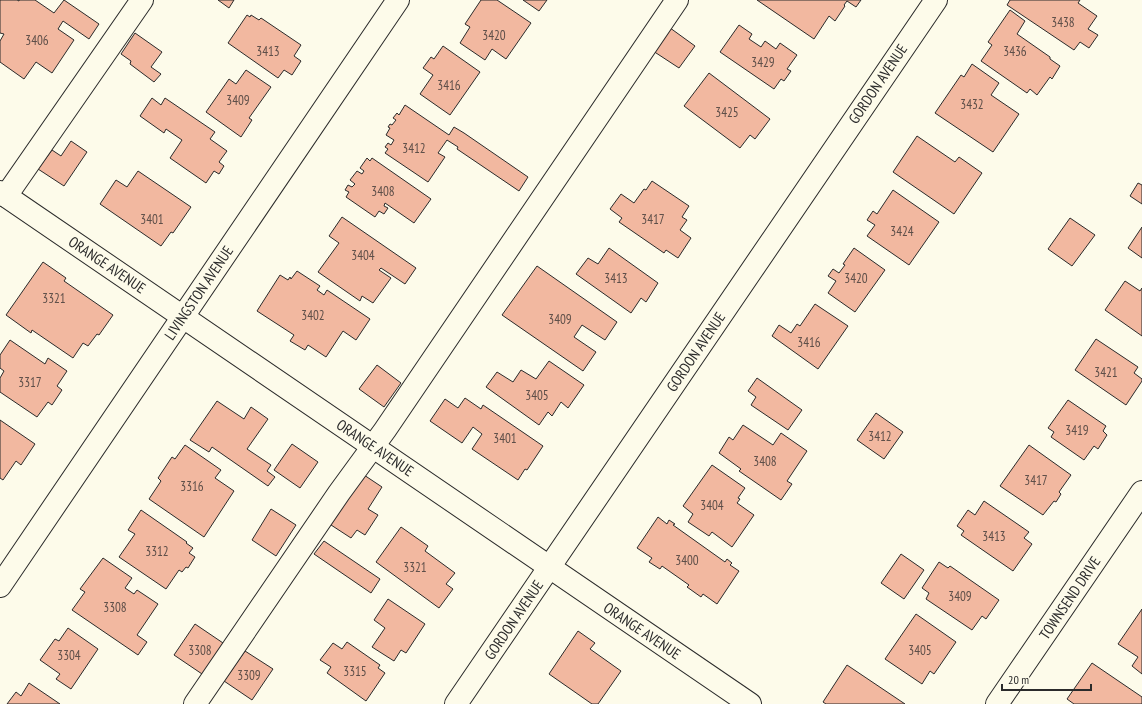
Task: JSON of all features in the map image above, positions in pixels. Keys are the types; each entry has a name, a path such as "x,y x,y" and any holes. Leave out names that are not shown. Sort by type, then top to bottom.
{"street":[{"path":"3,194 142,0"},
{"name":"LIVINGSTON AVENUE","path":"0,586 398,0"},
{"path":"195,704 339,493 373,447 677,0"},
{"name":"GORDON AVENUE","path":"456,704 936,0"},
{"name":"ORANGE AVENUE","path":"3,194 750,704"},
{"name":"TOWNSEND DRIVE","path":"997,704 1142,492"}],"building":[{"path":"0,0 35,0 54,13 64,0 99,24 89,39 63,21 58,29 74,40 52,73 36,62 24,79 0,62 0,41 4,34 0,33"},
{"path":"218,0 234,0 229,8"},
{"path":"481,0 497,0 531,23 506,59 492,49 485,60 460,43 470,27 465,24"},
{"path":"523,0 547,0 539,11"},
{"path":"757,0 861,0 856,7 847,1 835,21 829,16 814,39"},
{"path":"1010,0 1080,0 1078,3 1097,16 1088,29 1098,35 1089,48 1080,42 1074,50 1007,5"},
{"path":"1010,10 1025,21 1017,34 1050,57 1050,59 1060,66 1052,79 1050,77 1037,95 1030,89 1027,93 981,61 992,45 988,42"},
{"path":"247,15 250,17 251,15 259,20 261,18 301,45 294,56 301,61 292,75 284,70 278,78 228,43"},
{"path":"666,25 695,46 679,68 650,49"},
{"path":"739,25 752,34 749,39 761,47 765,41 776,49 780,43 797,55 787,69 791,71 784,81 781,79 774,89 720,52"},
{"path":"135,33 162,52 151,67 161,74 154,82 130,64 131,61 121,54"},
{"path":"443,46 480,72 450,115 420,94 433,75 423,68 431,57 434,59"},
{"path":"972,64 999,83 991,95 1019,114 993,152 935,113 961,75 964,77"},
{"path":"246,70 271,87 249,118 252,120 241,137 206,112 229,79 236,84"},
{"path":"709,73 770,119 755,139 750,135 740,148 684,106"},
{"path":"152,98 161,105 165,98 215,132 210,139 227,151 219,162 224,166 219,174 214,171 206,183 170,158 182,140 166,129 164,133 140,116"},
{"path":"405,105 449,135 454,127 528,177 519,191 457,149 458,147 447,140 438,153 445,157 428,182 385,153 388,149 385,147 388,143 391,145 394,140 386,135 390,128 388,127 396,120 393,118 397,113 399,115"},
{"path":"917,136 955,162 959,157 982,173 954,214 893,172"},
{"path":"71,141 87,152 64,186 38,169 52,150 61,156"},
{"path":"367,158 370,161 372,158 431,199 414,223 385,203 384,206 388,208 384,214 379,211 375,217 346,197 349,192 345,190 348,185 352,187 355,184 350,180 357,171 362,174 364,171 360,168"},
{"path":"138,171 191,207 173,233 171,232 161,246 100,204 116,180 127,187"},
{"path":"652,181 689,206 682,217 687,220 680,230 691,238 678,258 666,250 664,253 619,222 622,218 610,209 621,194 634,203"},
{"path":"1138,183 1142,185 1142,204 1130,196"},
{"path":"893,190 939,222 909,265 867,236 875,225 867,220 873,211 877,214"},
{"path":"342,217 416,268 405,284 381,268 379,270 391,278 373,303 362,296 360,301 318,272 339,243 329,236"},
{"path":"1070,218 1095,235 1072,266 1048,249"},
{"path":"1142,227 1142,258 1128,248"},
{"path":"609,248 658,283 646,302 641,298 631,313 576,274 588,258 598,264"},
{"path":"854,248 885,270 855,312 828,293 836,281 828,276 833,269 839,273 845,265 843,264"},
{"path":"43,262 66,278 64,281 113,315 99,335 97,334 88,346 83,343 73,358 32,330 31,333 6,315"},
{"path":"537,266 617,322 605,340 582,325 574,337 596,352 583,371 502,315"},
{"path":"297,271 320,286 317,290 324,295 327,290 370,319 356,340 343,331 326,357 308,345 305,350 290,341 294,335 257,311 280,275 288,280 290,277 291,279"},
{"path":"1125,281 1140,291 1142,288 1142,336 1105,310"},
{"path":"815,304 848,326 818,369 772,336 779,325 791,333 797,324 800,326"},
{"path":"1096,339 1138,367 1134,373 1142,379 1142,381 1126,405 1075,370"},
{"path":"10,340 45,364 48,358 67,371 57,386 62,390 52,405 48,402 37,417 0,392 0,378 4,371 0,368 0,355"},
{"path":"549,361 584,385 568,408 561,402 552,416 548,412 539,425 486,387 497,372 513,382 521,370 536,379"},
{"path":"377,365 401,383 384,407 359,389"},
{"path":"757,378 802,410 788,430 751,405 756,397 748,391"},
{"path":"465,398 481,409 483,405 543,446 527,470 525,469 518,480 472,449 482,434 473,427 462,443 430,421 445,399 458,408"},
{"path":"1068,400 1106,426 1103,431 1107,435 1098,449 1094,446 1084,460 1051,437 1054,432 1048,428"},
{"path":"217,401 244,419 251,407 268,419 247,449 271,465 267,471 275,477 268,486 212,447 209,452 190,440"},
{"path":"876,413 903,432 884,459 857,440"},
{"path":"0,420 35,444 21,465 16,461 3,480 0,478"},
{"path":"743,425 773,445 781,433 807,451 787,481 792,484 781,500 739,471 741,469 719,453 729,437 733,440"},
{"path":"292,444 318,462 300,488 274,470"},
{"path":"185,445 221,470 215,478 234,491 204,537 149,499 161,481 158,478 172,457 175,459"},
{"path":"1029,445 1071,475 1059,492 1061,494 1056,502 1054,501 1043,515 1000,486"},
{"path":"712,465 745,488 738,498 740,499 737,503 754,515 732,547 712,532 709,536 688,522 693,514 683,506"},
{"path":"361,473 382,487 368,509 378,515 365,535 357,530 351,538 328,523"},
{"path":"984,501 1029,532 1024,538 1032,544 1013,571 961,535 964,531 957,526 968,510 975,515"},
{"path":"271,509 296,525 276,556 252,540"},
{"path":"141,510 187,542 186,543 193,548 189,553 195,557 188,568 186,567 182,572 179,570 166,589 119,557 135,534 128,530"},
{"path":"658,517 667,524 669,520 675,524 673,525 725,562 727,559 732,563 730,565 739,571 717,604 703,594 701,597 687,587 689,585 662,566 660,569 649,562 652,558 637,548"},
{"path":"401,527 428,546 425,551 455,573 446,584 453,589 439,608 376,562"},
{"path":"324,541 380,579 371,593 314,554"},
{"path":"901,554 924,570 904,599 881,583"},
{"path":"103,558 132,578 125,588 134,594 137,590 158,604 137,635 147,642 138,655 72,610 85,592 80,589"},
{"path":"939,562 948,568 950,566 999,600 986,619 982,616 972,630 926,599 929,593 922,588"},
{"path":"388,599 425,624 406,653 401,650 394,661 372,647 385,628 374,620"},
{"path":"1142,609 1142,674 1132,666 1138,657 1118,644"},
{"path":"916,614 956,642 934,674 930,671 922,684 885,659"},
{"path":"195,624 226,645 205,676 174,655"},
{"path":"68,628 98,649 71,689 56,679 60,674 40,660 55,639 59,641"},
{"path":"578,631 595,643 590,649 621,671 598,704 592,704 549,674"},
{"path":"347,642 380,665 378,668 385,673 366,701 327,673 331,667 320,660 333,643 342,649"},
{"path":"245,651 273,669 252,700 224,681"},
{"path":"1092,663 1142,697 1142,704 1074,704 1067,699"},
{"path":"847,665 905,704 826,704 823,702"},
{"path":"29,683 60,704 7,704 16,692 21,696"}]}
